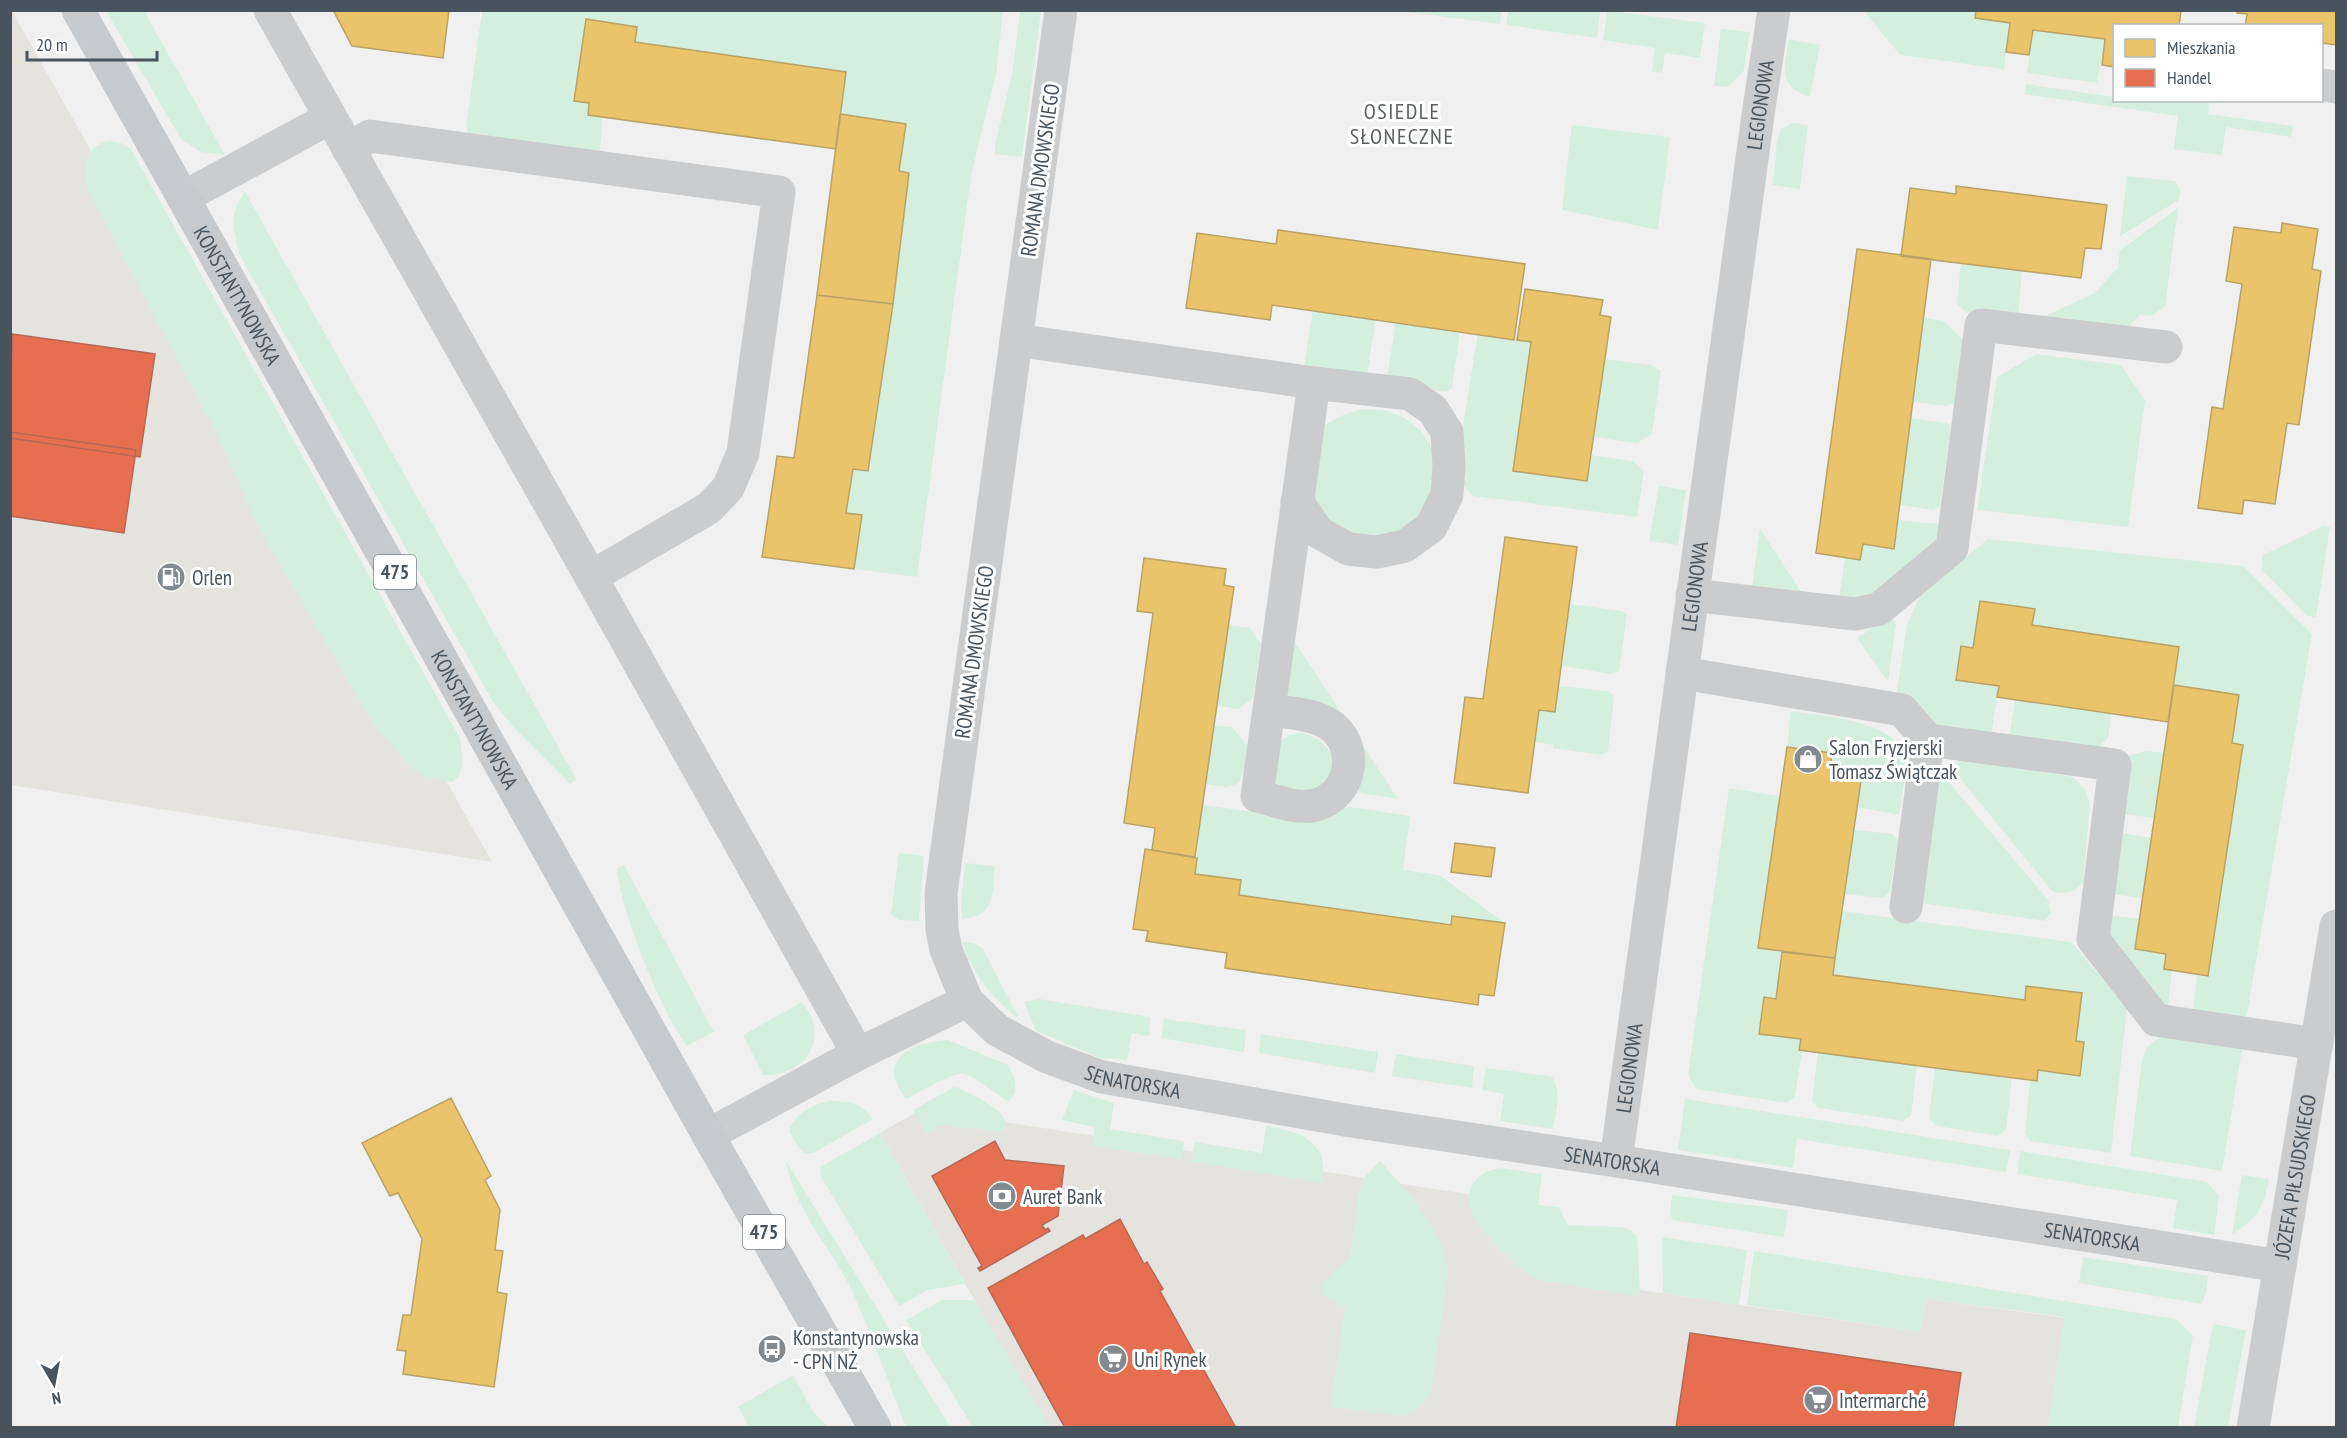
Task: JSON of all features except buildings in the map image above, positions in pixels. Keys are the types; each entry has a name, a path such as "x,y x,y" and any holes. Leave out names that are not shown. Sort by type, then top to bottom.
{"main road":[{"name":"KONSTANTYNOWSKA","path":"78,10 708,1135 875,1428"}],"street":[{"path":"270,10 858,1054"},
{"name":"ROMANA DMOWSKIEGO","path":"967,1001 946,950 942,930 941,893 1062,10"},
{"name":"LEGIONOWA","path":"1616,1161 1756,126 1774,10"},
{"path":"184,197 330,118"},
{"path":"348,149 370,136 779,192 743,453 728,488 709,508 591,577"},
{"path":"1692,595 1855,614 1879,609 1952,548 1981,325 2166,347"},
{"path":"1016,340 1314,383 1410,394 1433,410 1447,432 1449,466 1447,495 1431,526 1405,546 1377,552 1348,549 1318,532 1297,501"},
{"path":"1269,710 1314,383"},
{"path":"1682,673 1902,710 1928,740 2115,765 2093,939 2156,1020 2317,1044"},
{"path":"1906,907 1928,740"},
{"name":"JÓZEFA PIŁSUDSKIEGO","path":"2253,1428 2337,926"},
{"path":"708,1135 858,1054 967,1001"},
{"name":"SENATORSKA","path":"967,1001 997,1030 1047,1057 1102,1077 1351,1121 2280,1266"}],"shaded area":[{"name":"Orlen","path":"10,11 12,11 492,862 11,785"},
{"path":"922,1109 1473,1195 1542,1275 1920,1332 1926,1299 2065,1318 2048,1427 1046,1427 880,1133"}],"green space":[{"path":"106,11 144,11 225,155 201,152 181,139"},
{"path":"482,11 1003,11 996,74 971,176 917,577 854,569 862,516 846,513 853,469 868,470 909,174 899,171 906,124 840,114 845,72 635,42 637,27 586,19 574,101 589,103 588,115 603,117 599,157 471,142 466,126"},
{"path":"1020,11 1041,11 1022,157 995,154 995,144 1012,75"},
{"path":"1400,11 1501,11 1500,24"},
{"path":"1508,11 1600,11 1597,38 1506,25"},
{"path":"1864,11 1976,11 1975,18 2010,23 2004,69 1900,55"},
{"path":"1607,12 1705,23 1700,58 1665,53 1662,73 1652,72 1655,48 1603,40"},
{"path":"1721,29 1750,32 1744,70 1729,87 1714,86"},
{"path":"2033,30 2105,39 2097,83 2027,73"},
{"path":"1789,39 1820,45 1810,97 1792,87 1785,74"},
{"path":"2026,84 2113,97 2113,102 2209,102 2208,114 2293,126 2291,137 2226,127 2222,155 2174,149 2178,116 2024,94"},
{"path":"1793,123 1808,125 1800,189 1773,185 1777,140 1781,129"},
{"path":"1572,125 1670,137 1658,230 1562,210"},
{"path":"109,141 121,143 131,149 460,738 461,768 453,782 433,779 409,766 370,719 258,526 218,436 87,189 87,159 94,148"},
{"path":"2127,176 2175,181 2181,190 2179,200 2120,236"},
{"path":"245,192 577,780 570,784 515,729 493,702 239,254 234,229 234,214"},
{"path":"2178,208 2165,306 2152,316 2140,315 2120,336 2039,319 2095,293 2118,267 2120,250"},
{"path":"1961,263 2022,271 2018,316 1969,315 1957,304"},
{"path":"1313,309 1376,318 1367,375 1304,367"},
{"path":"1924,318 1944,321 1964,341 1956,403 1946,406 1913,402"},
{"path":"1396,321 1460,331 1452,388 1446,392 1389,383 1387,378"},
{"path":"1478,333 1531,342 1513,471 1587,481 1591,455 1633,461 1644,471 1637,517 1473,496 1455,474"},
{"path":"2036,354 2121,365 2145,400 2128,527 1977,510 1997,377"},
{"path":"1604,359 1651,365 1661,371 1652,434 1637,443 1593,437"},
{"path":"1362,409 1385,410 1405,418 1421,431 1433,450 1438,471 1427,512 1394,538 1350,540 1314,513 1311,447 1315,435 1326,424"},
{"path":"1911,418 1951,424 1940,506 1933,510 1900,505"},
{"path":"1659,486 1686,490 1678,545 1649,541"},
{"path":"1897,520 1938,524 1936,549 1874,599 1838,605 1845,558 1860,560 1863,544 1894,548"},
{"path":"2323,526 2330,527 2316,617 2307,616 2262,570 2263,555"},
{"path":"1760,529 1800,590 1798,601 1751,594"},
{"path":"1988,539 2243,566 2312,634 2245,1026 2192,1018 2197,974 2208,975 2243,745 2232,743 2239,695 2174,685 2179,647 2032,625 2034,609 1980,601 1973,648 1961,647 1957,680 1999,686 1991,736 1920,722 1907,710 1897,691 1907,624 1921,593"},
{"path":"1570,604 1622,611 1627,614 1619,671 1611,674 1562,666"},
{"path":"1891,616 1896,624 1888,682 1857,638"},
{"path":"1228,625 1250,628 1261,644 1253,698 1239,709 1217,706"},
{"path":"1288,632 1398,799 1360,793 1354,784 1356,775 1283,698"},
{"path":"1559,686 1608,691 1614,696 1608,751 1601,755 1553,748 1553,745 1535,742 1539,710 1555,712"},
{"path":"2015,700 2111,714 2108,738 2094,751 2009,738"},
{"path":"1791,711 1857,722 1875,728 1900,746 1905,759 1905,778 1899,815 1857,807 1862,774 1830,769 1787,747"},
{"path":"1214,725 1232,727 1248,746 1239,783 1227,787 1205,784"},
{"path":"1300,733 1321,742 1334,761 1331,777 1319,792 1280,789 1273,780 1281,740"},
{"path":"2145,751 2164,753 2154,818 2123,814 2128,756"},
{"path":"1960,759 2073,777 2085,789 2090,804 2083,883 2070,892 2053,892 1953,770"},
{"path":"1940,780 1947,780 2048,900 2051,912 2045,921 1921,903 1936,786"},
{"path":"1729,788 1780,796 1758,948 1782,952 1776,999 1764,997 1759,1034 1801,1039 1799,1050 1802,1050 1795,1097 1787,1103 1696,1089 1688,1074"},
{"path":"1202,805 1308,819 1350,807 1410,816 1403,870 1439,875 1505,923 1453,916 1451,925 1239,895 1241,880 1195,874"},
{"path":"1854,830 1893,834 1898,840 1890,892 1883,898 1845,894"},
{"path":"2118,832 2151,838 2142,898 2111,894"},
{"path":"899,853 924,856 919,921 899,920 891,914"},
{"path":"965,863 995,866 992,894 987,908 973,917 962,919 961,904"},
{"path":"624,865 714,1032 687,1046 654,986 634,935 620,888 617,869"},
{"path":"1842,911 2071,942 2127,1008 2111,1153 2030,1141 2025,1133 2030,1080 2037,1081 2038,1070 2080,1076 2084,1042 2076,1041 2082,993 2027,986 2025,1000 1833,975"},
{"path":"2109,915 2139,919 2135,949 2166,954 2164,969 2172,971 2167,1015 2101,944"},
{"path":"962,942 974,943 983,949 1020,1020 985,986 972,966"},
{"path":"1039,999 1150,1017 1149,1036 1132,1033 1127,1060 1100,1058 1036,1031 1024,1002"},
{"path":"802,1002 811,1016 814,1030 814,1042 810,1052 796,1067 786,1072 763,1075 743,1035"},
{"path":"1164,1019 1246,1030 1244,1052 1161,1038"},
{"path":"1261,1034 1378,1052 1375,1073 1259,1053"},
{"path":"2161,1036 2242,1049 2222,1171 2130,1156 2142,1060 2148,1046"},
{"path":"948,1040 1008,1065 1015,1079 1015,1093 1009,1101 973,1077 963,1074 943,1080 906,1099 894,1077 895,1065 899,1058 922,1044"},
{"path":"1818,1052 1917,1065 1911,1115 1903,1121 1818,1108 1812,1101"},
{"path":"1396,1054 1474,1066 1472,1088 1392,1076"},
{"path":"1486,1068 1551,1076 1558,1095 1553,1129 1500,1121 1504,1094 1482,1090"},
{"path":"1935,1068 2012,1078 2006,1130 1997,1136 1937,1126 1929,1118"},
{"path":"954,1087 973,1095 998,1111 1006,1124 1005,1130 1000,1132 941,1125 927,1134 913,1110"},
{"path":"1074,1090 1114,1103 1110,1129 1184,1141 1182,1160 1094,1146 1094,1127 1062,1120"},
{"path":"1685,1099 2010,1150 2006,1172 1797,1139 1793,1168 1678,1150"},
{"path":"830,1101 860,1106 873,1119 815,1152 802,1151 789,1131 792,1125 805,1110"},
{"path":"1266,1126 1301,1135 1317,1148 1323,1168 1323,1183 1192,1162 1195,1142 1262,1153"},
{"path":"880,1133 965,1284 928,1290 899,1306 821,1177 820,1167"},
{"path":"2020,1151 2207,1182 2219,1196 2214,1235 2173,1228 2177,1200 2017,1174"},
{"path":"786,1161 950,1427 906,1427 852,1291 805,1213 797,1197"},
{"path":"1380,1161 1413,1199 1432,1227 1440,1242 1448,1274 1431,1393 1421,1407 1403,1416 1330,1407 1345,1308 1322,1294 1321,1284 1350,1256 1359,1193 1364,1178"},
{"path":"1500,1168 1542,1174 1538,1205 1559,1207 1568,1225 1622,1227 1631,1230 1637,1237 1640,1290 1637,1296 1538,1280 1511,1260 1481,1228 1471,1211 1469,1202 1474,1182 1485,1173"},
{"path":"2242,1175 2269,1179 2262,1205 2254,1217 2232,1234"},
{"path":"1672,1195 1788,1210 1784,1237 1673,1220 1670,1215"},
{"path":"1662,1237 1747,1250 1739,1305 1663,1293"},
{"path":"1754,1251 2176,1319 2193,1335 2178,1427 2048,1427 2064,1317 1926,1299 1920,1332 1747,1305"},
{"path":"2083,1257 2208,1276 2202,1304 2079,1283"},
{"path":"942,1300 974,1300 1050,1427 973,1427 906,1320"},
{"path":"2213,1324 2246,1330 2228,1427 2194,1427"},
{"path":"793,1375 812,1410 828,1427 749,1427 738,1407"}],"place":[{"name":"Orlen","path":"171,577"},
{"name":"Salon Fryzjerski Tomasz Świątczak","path":"1808,759"},
{"name":"Auret Bank","path":"1002,1196"},
{"name":"Konstantynowska - CPN NŻ","path":"772,1349"},
{"name":"Uni Rynek","path":"1113,1359"},
{"name":"Intermarché","path":"1818,1400"}],"district":[{"name":"OSIEDLE SŁONECZNE","path":"1402,124"}]}
